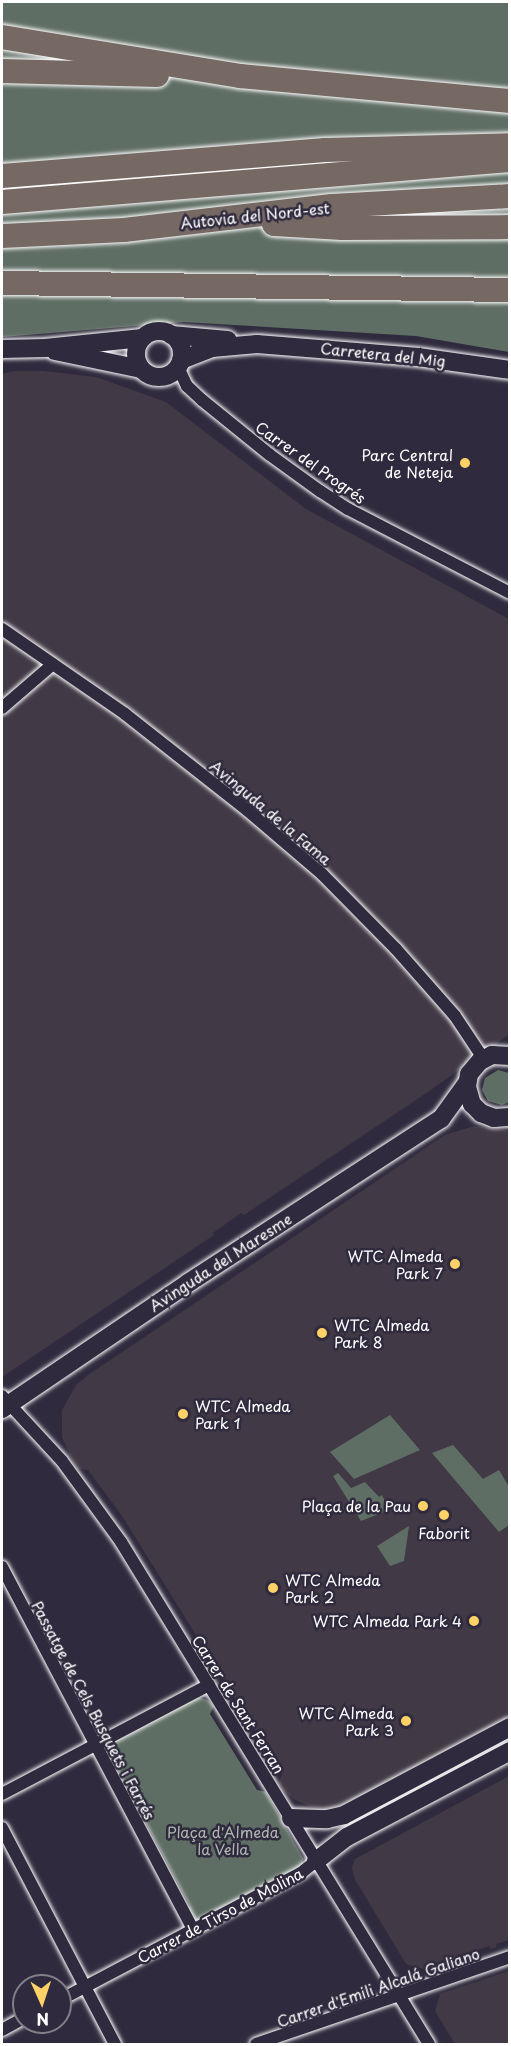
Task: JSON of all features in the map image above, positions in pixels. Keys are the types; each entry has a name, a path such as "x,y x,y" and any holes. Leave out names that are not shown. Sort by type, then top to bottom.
{"highway":[{"path":"2,37 240,76 510,101"},
{"path":"2,71 240,76"},
{"path":"2,77 62,73"},
{"path":"2,176 337,149 510,145"},
{"path":"2,202 510,160"},
{"name":"Autovia del Nord-est","path":"2,236 124,230 332,206 510,196"},
{"path":"208,220 342,228 510,227"},
{"path":"2,283 510,290"}],"street":[{"path":"2,349 45,348 142,338 156,331 171,335 179,343 180,364 160,377 153,377 141,369 45,348"},
{"name":"Carretera del Mig","path":"171,335 395,354 510,370"},
{"path":"141,369 135,353 142,338"},
{"name":"Carretera del Mig","path":"180,364 212,348 256,344"},
{"name":"Carrer del Progrés","path":"180,364 187,386 202,400 270,455 320,491 348,509 510,593"},
{"name":"Avinguda de la Fama","path":"2,629 125,714 172,750 335,886 455,1016 483,1058"},
{"path":"2,708 53,664"},
{"path":"483,1058 497,1054 509,1055"},
{"name":"Avinguda del Maresme","path":"4,1403 441,1119 467,1083 471,1070 483,1058"},
{"path":"467,1083 470,1100 481,1113"},
{"name":"Avinguda del Maresme","path":"441,1119 481,1113 494,1118 510,1117"},
{"name":"Carrer de Sant Ferran","path":"4,1403 62,1461 121,1542 429,2044"},
{"name":"Passatge de Cels Busquets i Farrés","path":"2,1567 193,1930"},
{"path":"2,1794 209,1685"},
{"path":"291,1818 327,1819 344,1815 510,1727"},
{"name":"Carrer de Tirso de Molina","path":"72,1994 302,1873 347,1837 510,1751"},
{"path":"2,1828 115,2044"},
{"name":"Carrer d'Emili Alcalá Galiano","path":"256,2044 510,1957"}],"shaded area":[{"path":"14,371 44,371 96,377 166,402 306,509 509,619 510,1034 244,1215 241,1213 213,1233 214,1235 2,1377 2,374"},
{"path":"474,1126 509,1131 509,1717 347,1803 330,1808 312,1807 295,1800 284,1791 279,1783 282,1774 122,1516 88,1470 78,1469 74,1464 62,1437 62,1410 76,1385 88,1375 445,1135"},
{"path":"509,1776 509,1940 496,1944 497,1947 490,1949 489,1946 423,1969 406,1964 354,1878 352,1867 355,1859"},
{"path":"509,1971 509,2044 455,2044 435,2011 440,1994"}],"green space":[{"path":"2,2 509,2 509,352 416,336 184,322 2,337"},
{"path":"498,1070 509,1073 509,1102 502,1105 488,1101 482,1090 485,1078"},
{"path":"390,1415 420,1450 354,1479 330,1452"},
{"path":"453,1445 483,1479 499,1470 509,1487 509,1525 499,1532 432,1453"},
{"path":"338,1473 351,1488 365,1482 379,1497 382,1495 389,1510 361,1521 333,1476"},
{"path":"409,1526 404,1561 390,1566 377,1546"},
{"name":"Plaça d'Almeda la Vella","path":"196,1697 208,1700 214,1706 210,1714 257,1790 266,1792 303,1858 302,1867 200,1921 193,1919 186,1908 190,1906 112,1759 108,1760 103,1749 104,1745 112,1740 114,1742"}],"place":[{"name":"Parc Central de Neteja","path":"465,463"},
{"name":"WTC Almeda Park 7","path":"455,1264"},
{"name":"WTC Almeda Park 8","path":"322,1333"},
{"name":"WTC Almeda Park 1","path":"183,1414"},
{"name":"Plaça de la Pau","path":"423,1506"},
{"name":"Faborit","path":"444,1515"},
{"name":"WTC Almeda Park 2","path":"273,1588"},
{"name":"WTC Almeda Park 4","path":"474,1621"},
{"name":"WTC Almeda Park 3","path":"406,1721"}]}
